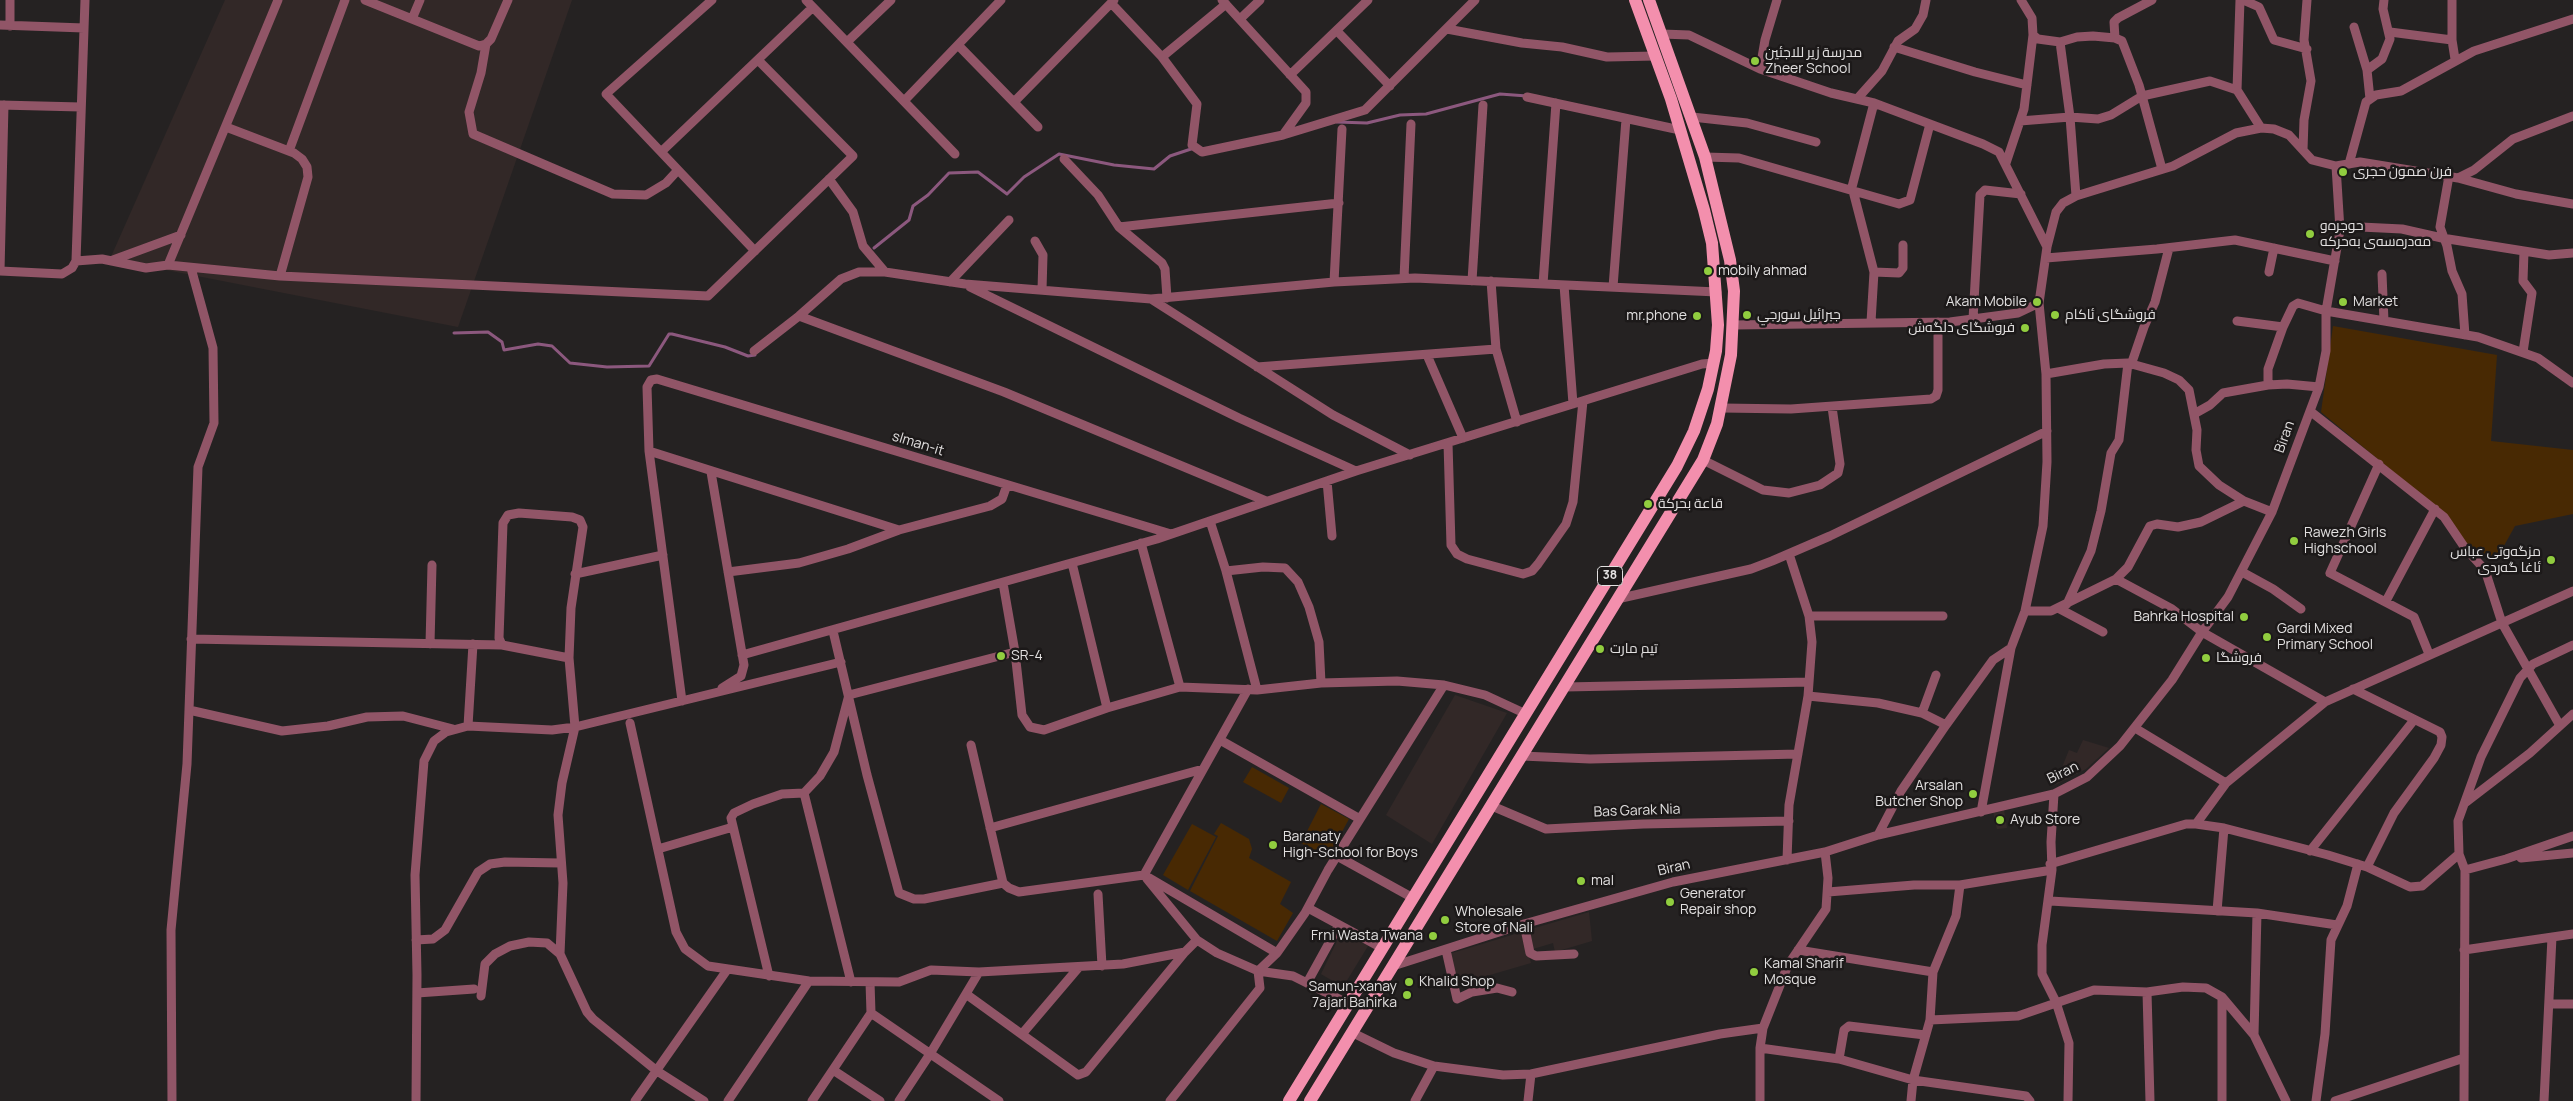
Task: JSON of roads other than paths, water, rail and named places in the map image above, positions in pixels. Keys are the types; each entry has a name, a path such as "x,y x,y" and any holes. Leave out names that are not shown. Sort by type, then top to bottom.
{"main road":[{"name":"38","path":"1289,1101 1686,450 1703,405 1714,363 1718,325 1714,261 1704,210 1680,130 1656,56 1635,0"},
{"name":"38","path":"1310,1101 1703,460 1722,408 1732,356 1734,324 1734,292 1730,260 1705,157 1649,0"},
{"name":"38","path":"1658,0 1660,29"},
{"path":"1704,210 1712,215 1716,212 1718,206"},
{"path":"1714,261 1717,254 1722,251 1726,253 1730,260"},
{"path":"1396,924 1403,921 1412,933"}],"street":[{"path":"10,0 10,26"},
{"path":"81,108 2,105 0,271 62,274 69,271 76,261 85,0"},
{"path":"168,265 278,0"},
{"path":"289,151 345,0"},
{"path":"365,0 475,46 486,44 491,39 508,0"},
{"path":"412,20 420,0"},
{"path":"712,0 606,94 755,252"},
{"path":"806,0 955,154"},
{"path":"847,42 892,0"},
{"path":"904,101 1001,0"},
{"path":"1240,19 1260,0"},
{"path":"1290,75 1368,0"},
{"path":"1014,102 1112,1 1162,57 1197,104 1192,145 1202,152 1283,135 1365,110 1475,0"},
{"path":"1760,70 1765,40 1777,0"},
{"path":"1856,99 1882,71 1898,41 1915,29 1924,15 1926,0"},
{"path":"2006,163 2020,121 2027,85 2033,35 2032,18 2021,0"},
{"path":"2115,38 2114,22 2152,0"},
{"path":"2261,128 2237,90 2242,0 2259,7 2274,40 2307,49"},
{"path":"2303,150 2304,120 2311,81 2304,40 2307,0"},
{"path":"2367,70 2382,58 2388,48 2390,32 2383,9 2384,0"},
{"path":"2452,0 2452,40 2455,60"},
{"path":"1162,57 1224,2 1306,92 1306,103 1283,135"},
{"path":"661,152 813,7"},
{"path":"2349,164 2366,102 2376,95 2401,91 2474,51 2573,19"},
{"path":"0,25 84,28"},
{"path":"2354,27 2367,70 2370,99"},
{"path":"1660,29 1690,35 1760,70 1874,103 1983,144 1999,152 2047,248"},
{"path":"1447,30 1522,43 1562,47 1608,57 1656,56"},
{"path":"1337,31 1390,86"},
{"path":"2390,32 2452,40"},
{"path":"2033,35 2038,39 2060,42 2076,37 2115,38 2122,41 2142,96 2162,169"},
{"path":"2060,42 2070,117 2076,196"},
{"path":"486,44 481,73 469,112 473,134 613,194 646,195 666,183 678,170"},
{"path":"958,45 1038,127"},
{"path":"1894,47 1975,72 2027,85"},
{"path":"76,261 113,260 146,268 168,265 280,276 708,296 853,156 758,60"},
{"path":"2020,121 2070,117 2098,118 2111,115 2142,96 2210,81 2237,90"},
{"path":"1527,97 1680,130"},
{"path":"1543,284 1556,103"},
{"path":"1871,322 1874,272 1852,187 1874,103"},
{"path":"1472,280 1483,105"},
{"path":"2453,177 2474,170 2513,139 2573,116"},
{"path":"1692,118 1747,123 1816,142"},
{"path":"1613,287 1626,119"},
{"path":"1404,278 1411,124"},
{"path":"1705,157 1739,158 1899,204 1910,200 1930,124"},
{"path":"226,128 289,151 298,155 305,163 308,177 280,276"},
{"path":"1981,812 2011,648 2025,611 2043,526 2047,431 2046,374 2039,303 2047,248 2056,212 2063,203 2076,196 2162,169 2236,133 2261,128 2274,129 2288,135 2312,160 2336,166 2360,162 2453,177 2516,194 2573,204"},
{"path":"1334,282 1342,129"},
{"path":"1064,159 1098,195 1119,227 1162,263 1165,269 1167,298"},
{"name":"Biran","path":"1393,966 1524,924 1673,882 1825,852 1878,835 2054,794 2087,777 2120,746 2172,680 2202,632 2228,597 2272,512 2319,387 2326,351 2326,311 2340,226 2336,166"},
{"path":"2453,177 2440,227 2442,238 2447,246 2452,271 2462,294 2465,335"},
{"path":"829,179 853,212 863,246 885,272"},
{"path":"1973,319 1980,195 1985,190 2021,194"},
{"path":"1119,227 1339,203"},
{"path":"950,282 1009,220"},
{"path":"2340,226 2402,229 2442,238 2549,256 2573,253"},
{"path":"113,260 181,235"},
{"path":"2046,258 2169,248 2235,240 2335,261"},
{"path":"1035,241 1043,255 1042,290"},
{"path":"1874,272 1899,273 1903,268 1903,245"},
{"path":"2067,604 2091,551 2102,511 2111,453 2119,440 2130,364 2155,302 2169,248"},
{"path":"2269,272 2274,248"},
{"path":"2522,352 2532,293 2523,282 2524,252"},
{"path":"172,1101 171,930 187,764 198,467 214,423 214,348 191,268"},
{"path":"754,350 799,316 850,273 885,272 965,284 1151,299 1334,282 1404,278 1717,292"},
{"path":"2382,274 2384,322"},
{"path":"1491,282 1496,349 1517,422"},
{"path":"965,284 1239,418 1356,471"},
{"path":"1564,285 1573,404"},
{"path":"1151,299 1333,415 1410,455"},
{"path":"1734,324 1938,322 2018,313 2039,303"},
{"path":"2268,385 2268,369 2294,303 2384,322 2478,337 2538,358 2573,383"},
{"path":"799,316 1004,392 1266,501"},
{"path":"2237,320 2283,327"},
{"path":"1722,408 1762,410 1832,407 1931,399 1936,396 1938,322"},
{"path":"1257,367 1496,349"},
{"path":"1427,355 1463,438"},
{"path":"742,655 1141,544 1356,471 1702,364 1714,363"},
{"path":"2046,374 2104,364 2130,364 2164,373 2179,380 2189,390 2194,414 2200,466 2219,485 2244,501 2272,512"},
{"name":"slman-it","path":"649,451 647,387 651,380 658,379 1172,534"},
{"path":"2194,414 2210,405 2223,393 2268,385 2287,384 2319,387"},
{"path":"1448,443 1452,545 1457,554 1467,559 1522,574 1532,571 1566,524 1573,502 1583,401"},
{"path":"1703,460 1763,490 1789,494 1820,485 1838,474 1840,464 1832,407"},
{"path":"2310,411 2444,517 2465,548 2485,570 2502,623 2529,667 2559,724"},
{"path":"1618,599 1751,569 1789,554 2047,431"},
{"path":"682,700 649,451 899,530"},
{"path":"2379,464 2330,573 2414,616 2429,654"},
{"path":"711,472 744,669 741,676 716,692"},
{"path":"1327,481 1332,536"},
{"path":"728,572 799,563 848,549 899,530 997,503 1002,499 1007,485"},
{"path":"2025,611 2051,611 2116,579 2128,567 2150,526 2157,524 2178,527 2201,522 2244,501"},
{"path":"2386,601 2435,509"},
{"path":"502,645 499,638 503,523 508,515 519,512 572,517 580,520 583,527 574,574 569,658 575,727 561,791 558,815 563,902 560,917 560,954"},
{"path":"1144,875 1203,769 1252,690 1226,571 1210,521"},
{"path":"1141,544 1180,687"},
{"path":"1787,860 1788,821 1808,696 1812,642 1809,616 1789,554"},
{"path":"574,574 663,555"},
{"path":"1072,563 1107,708"},
{"path":"430,644 432,565"},
{"path":"1226,571 1263,567 1285,568 1298,582 1309,607 1319,642 1321,683"},
{"path":"2242,572 2273,589 2301,609"},
{"path":"2116,579 2172,609 2202,632 2325,702"},
{"path":"1003,583 1016,652 1022,715 1030,727 1044,730 1107,708 1180,687 1252,690 1321,683 1397,681 1444,685 1485,694 1526,714"},
{"path":"2196,824 2226,783 2325,702 2573,591"},
{"path":"2058,608 2103,632"},
{"path":"1809,616 1943,616"},
{"path":"833,631 867,775 899,893 914,898 924,898 1003,883"},
{"path":"191,639 502,645 569,658"},
{"path":"468,726 473,644"},
{"path":"2464,1101 2465,870 2460,854 2458,821 2484,750 2520,678 2529,667 2573,645"},
{"path":"1878,835 1901,791 1946,725 1993,660 2011,648"},
{"path":"849,695 1016,652"},
{"path":"416,1101 415,875 424,760 434,741 453,729 468,726 552,730 575,727 841,662"},
{"path":"1922,713 1936,675"},
{"path":"1565,687 1809,682"},
{"path":"1258,971 1277,953 1308,908 1337,856 1444,685"},
{"path":"2316,1101 2325,1034 2331,940 2363,865 2394,813 2441,745 2440,732 2353,689"},
{"path":"769,976 732,818 740,810 782,794 804,793 820,776 834,752 849,695"},
{"path":"1808,696 1878,703 1922,713 1946,725"},
{"path":"189,710 282,731 328,726 366,717 403,716 453,729"},
{"path":"2465,804 2537,747 2559,724 2573,714"},
{"path":"2310,851 2414,720"},
{"path":"630,723 680,941 700,962 727,970 809,981 903,982 931,970 979,972 1102,966 1144,961 1185,952"},
{"path":"2135,728 2226,783"},
{"path":"1220,740 1360,819"},
{"path":"971,746 1003,883 1009,888 1019,892 1144,875 1277,953"},
{"path":"1522,756 1590,759 1798,754"},
{"path":"990,828 1203,769"},
{"path":"804,793 851,982"},
{"path":"2054,794 2050,901 2042,945 2042,974 2056,1002 2069,1043 2068,1101"},
{"name":"Bas Garak Nia","path":"1492,806 1546,829 1642,824 1788,821"},
{"path":"1828,892 1914,885 1960,885 2051,867 2186,824 2224,828 2363,865 2410,887 2422,886 2460,854"},
{"path":"658,849 733,827"},
{"path":"2217,911 2224,828"},
{"path":"2465,870 2506,859 2573,836"},
{"path":"1760,1101 1760,1048 1763,1028 1788,965 1822,916 1828,892 1825,852"},
{"path":"2506,859 2573,853"},
{"path":"1337,856 1413,898"},
{"path":"416,940 434,939 444,930 478,872 490,864 505,862 560,863"},
{"path":"1144,875 1197,940 1217,954 1258,971 1293,976 1349,1004"},
{"path":"1910,1101 1913,1080 1930,1020 1934,972 1956,916 1960,885"},
{"path":"1098,894 1102,966"},
{"path":"2050,901 2257,913 2337,925"},
{"path":"1308,908 1382,948"},
{"path":"2254,1035 2257,913"},
{"path":"1524,924 1530,952 1536,956 1574,954"},
{"path":"1307,983 1339,925"},
{"path":"2464,950 2573,934"},
{"path":"2544,1101 2552,937"},
{"path":"966,994 1078,1075 1086,1072 1197,940"},
{"path":"417,993 478,992 485,964 495,954 510,946 529,942 547,943 560,954 587,1012 658,1071 704,1101"},
{"path":"1446,950 1457,999 1472,992 1497,988 1512,992"},
{"path":"1798,950 1934,972"},
{"path":"1022,1034 1079,967"},
{"path":"635,1101 658,1071 727,970"},
{"path":"1170,1101 1260,988 1258,971"},
{"path":"899,1101 930,1054 979,972"},
{"path":"728,1101 809,981"},
{"path":"812,1101 871,1013 870,982"},
{"path":"1930,1020 2018,1016 2094,990 2147,992 2183,987 2206,988 2222,997 2254,1035 2286,1101"},
{"path":"2147,992 2150,1101"},
{"path":"2222,997 2222,1101"},
{"path":"2549,1004 2573,1004"},
{"path":"871,1013 993,1099"},
{"path":"1839,1059 1844,1030 1849,1026 1925,1035"},
{"path":"1353,1033 1394,1053 1434,1066 1494,1074 1531,1074 1720,1034 1763,1028"},
{"path":"1760,1048 1839,1059 1913,1080 2026,1096 2030,1101"},
{"path":"2335,1101 2464,1058"},
{"path":"1415,1101 1434,1066"},
{"path":"833,1070 880,1101"},
{"path":"1528,1101 1531,1074"}],"waterway":[{"path":"1337,122 1367,123 1400,115 1426,114 1500,94 1527,96"},
{"path":"874,248 909,220 913,206 928,195 949,173 978,172 1007,194 1024,177 1059,154 1114,165 1154,169 1170,156 1194,148"},
{"path":"454,333 488,332 502,342 504,350 538,344 552,346 570,363 607,367 649,366 669,334 725,347 748,356 755,355"}],"place":[{"name":"مدرسة زير للاجئين Zheer School","path":"1755,61"},
{"name":"فرن صمون حجری","path":"2343,172"},
{"name":"حوجره‌و مه‌دره‌سه‌ی به‌حرکه","path":"2310,234"},
{"name":"mobily ahmad","path":"1708,271"},
{"name":"Akam Mobile","path":"2037,302"},
{"name":"Market","path":"2343,302"},
{"name":"جبرائيل سورجي","path":"1747,315"},
{"name":"فروشگای ئاکام","path":"2055,315"},
{"name":"mr.phone","path":"1697,316"},
{"name":"فروشگای دلگه‌ش","path":"2025,328"},
{"name":"قاعة بحركة","path":"1648,504"},
{"name":"Rawezh Girls Highschool","path":"2294,541"},
{"name":"مزگه‌وتی عباس ئاغا گه‌ردی","path":"2551,560"},
{"name":"Bahrka Hospital","path":"2244,617"},
{"name":"Gardi Mixed Primary School","path":"2267,637"},
{"name":"تيم مارت","path":"1600,649"},
{"name":"SR-4","path":"1001,656"},
{"name":"فروشگا","path":"2206,658"},
{"name":"Arsalan Butcher Shop","path":"1973,794"},
{"name":"Ayub Store","path":"2000,820"},
{"name":"Baranaty High-School for Boys","path":"1273,845"},
{"name":"mal","path":"1581,881"},
{"name":"Generator Repair shop","path":"1670,902"},
{"name":"Wholesale Store of Nali","path":"1445,920"},
{"name":"Frni Wasta Twana","path":"1433,936"},
{"name":"Kamal Sharif Mosque","path":"1754,972"},
{"name":"Khalid Shop","path":"1409,982"},
{"name":"Samun-xanay 7ajari Bahirka","path":"1407,995"}]}
